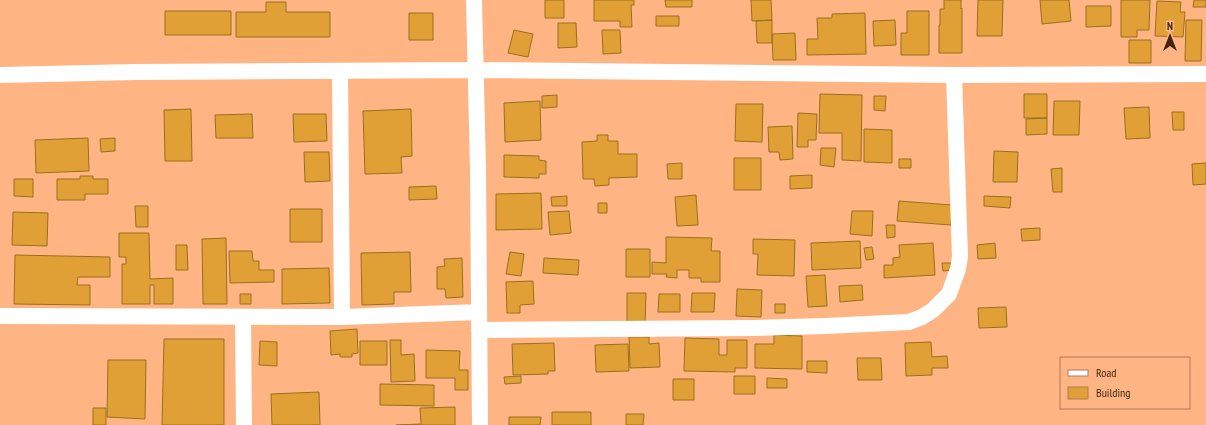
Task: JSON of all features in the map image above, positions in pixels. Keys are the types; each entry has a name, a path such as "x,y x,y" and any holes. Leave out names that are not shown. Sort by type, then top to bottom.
{"street":[{"path":"474,0 480,425"},
{"path":"0,75 135,72 476,70 954,75 1206,74"},
{"path":"340,71 342,316"},
{"path":"479,330 825,326 909,322 922,316 933,310 949,294 958,269 960,257 954,75"},
{"path":"0,316 342,316 479,312"},
{"path":"243,316 244,425"}],"building":[{"path":"545,0 564,0 564,18 545,18"},
{"path":"594,0 634,0 634,5 631,5 632,27 620,27 620,21 594,21"},
{"path":"665,0 692,0 692,7 666,7"},
{"path":"751,0 771,0 772,20 752,21"},
{"path":"944,0 961,0 962,53 939,53 940,9 944,9"},
{"path":"978,0 1003,0 1002,36 977,36"},
{"path":"1040,0 1069,0 1071,21 1042,24"},
{"path":"1121,0 1150,0 1149,30 1137,30 1137,37 1121,37"},
{"path":"1194,0 1206,0 1206,7 1193,7"},
{"path":"1157,1 1181,2 1180,12 1185,12 1183,37 1155,36"},
{"path":"266,2 286,2 286,12 330,12 330,37 236,37 236,12 266,12"},
{"path":"1086,6 1111,6 1111,26 1086,27"},
{"path":"165,11 231,11 231,35 165,35"},
{"path":"907,11 929,11 929,55 901,55 901,33 907,33"},
{"path":"409,13 433,13 433,40 409,40"},
{"path":"865,13 866,54 807,55 807,39 818,39 817,18 832,18 832,14"},
{"path":"656,16 679,16 679,26 656,26"},
{"path":"772,20 772,43 757,43 756,21"},
{"path":"895,20 896,45 874,46 873,21"},
{"path":"1186,20 1202,20 1201,61 1185,61"},
{"path":"558,23 576,23 577,47 558,48"},
{"path":"514,30 533,34 528,57 508,53"},
{"path":"602,30 620,30 621,53 603,54"},
{"path":"795,33 796,60 773,60 772,34"},
{"path":"1129,40 1151,40 1151,63 1129,63"},
{"path":"820,94 862,95 861,161 842,160 842,133 819,133"},
{"path":"1024,94 1047,94 1047,118 1024,118"},
{"path":"557,95 557,107 542,108 542,96"},
{"path":"874,96 886,96 885,111 874,110"},
{"path":"540,101 541,140 505,142 504,103"},
{"path":"1054,101 1080,101 1079,135 1053,135"},
{"path":"736,104 763,104 762,142 735,141"},
{"path":"1149,107 1150,138 1126,139 1124,108"},
{"path":"191,109 192,161 165,161 164,110"},
{"path":"411,109 412,156 401,157 402,173 365,174 363,111"},
{"path":"1172,112 1184,112 1184,130 1173,130"},
{"path":"798,113 817,114 816,140 808,140 808,147 797,147"},
{"path":"252,114 253,138 216,138 215,115"},
{"path":"293,114 326,114 327,141 294,142"},
{"path":"1047,118 1047,134 1026,135 1026,119"},
{"path":"792,126 793,159 780,160 779,152 769,152 768,127"},
{"path":"864,129 892,130 892,163 864,162"},
{"path":"597,135 608,135 608,141 618,141 618,154 637,154 637,177 609,178 609,185 595,186 594,179 583,179 582,142 597,141"},
{"path":"88,138 89,171 36,173 35,140"},
{"path":"115,138 115,151 101,152 100,139"},
{"path":"821,148 836,148 834,167 820,165"},
{"path":"994,151 1018,152 1017,182 993,182"},
{"path":"304,152 329,152 330,181 305,182"},
{"path":"504,155 539,156 539,160 546,161 546,174 539,174 539,178 504,177"},
{"path":"734,158 761,158 761,190 734,190"},
{"path":"899,159 911,159 911,168 899,168"},
{"path":"682,163 682,179 668,179 667,164"},
{"path":"1206,163 1206,184 1193,185 1192,164"},
{"path":"1062,168 1062,192 1053,192 1051,169"},
{"path":"812,175 812,188 790,189 790,176"},
{"path":"80,176 93,176 93,179 108,179 108,194 85,194 85,200 57,200 57,179 80,179"},
{"path":"14,179 33,179 33,197 14,196"},
{"path":"436,186 437,199 409,200 409,187"},
{"path":"541,193 542,229 496,230 496,194"},
{"path":"696,195 698,225 677,226 675,197"},
{"path":"567,196 567,206 552,206 551,197"},
{"path":"984,196 1011,197 1010,208 984,206"},
{"path":"899,201 952,205 951,225 897,221"},
{"path":"598,203 607,203 607,213 598,213"},
{"path":"135,206 148,206 148,227 136,227"},
{"path":"290,209 322,209 322,242 290,242"},
{"path":"569,211 571,233 550,235 548,212"},
{"path":"852,211 873,211 872,236 850,234"},
{"path":"13,212 48,213 47,246 12,245"},
{"path":"886,225 895,225 895,237 887,238"},
{"path":"1040,228 1040,240 1022,241 1021,229"},
{"path":"119,233 149,233 150,279 173,278 173,304 154,304 154,285 150,285 150,304 122,304 122,264 126,264 126,257 119,257"},
{"path":"666,237 712,238 711,251 720,251 720,282 701,282 701,278 689,278 689,270 677,270 677,278 666,277 667,274 652,274 652,262 666,263"},
{"path":"226,238 227,304 203,304 202,239"},
{"path":"753,239 795,240 794,276 757,275 758,254 753,254"},
{"path":"860,241 861,268 812,270 811,243"},
{"path":"933,243 935,275 884,278 884,265 893,265 893,258 900,257 899,245"},
{"path":"995,243 996,258 978,259 977,245"},
{"path":"176,245 187,245 188,270 176,270"},
{"path":"872,247 874,259 866,260 864,248"},
{"path":"626,249 650,249 650,277 626,277"},
{"path":"229,251 252,251 253,261 259,261 259,270 274,270 274,282 230,283"},
{"path":"410,252 411,292 394,292 394,304 362,305 361,253"},
{"path":"510,252 524,254 521,276 506,274"},
{"path":"15,255 110,257 110,277 78,277 77,285 90,285 90,305 14,304"},
{"path":"462,258 463,297 446,298 445,289 437,289 437,267 445,266 444,259"},
{"path":"544,258 579,260 578,275 543,273"},
{"path":"942,263 951,263 952,270 943,271"},
{"path":"329,268 330,303 282,304 282,269"},
{"path":"825,275 827,306 808,307 806,276"},
{"path":"533,281 534,304 520,305 520,313 507,313 506,282"},
{"path":"862,285 863,300 840,302 839,286"},
{"path":"737,289 762,290 761,317 736,316"},
{"path":"627,293 646,293 645,325 627,325"},
{"path":"692,293 715,293 714,312 691,312"},
{"path":"240,294 251,294 251,304 240,304"},
{"path":"659,294 680,294 680,312 658,312"},
{"path":"775,304 785,304 785,313 775,313"},
{"path":"1006,307 1007,327 979,328 978,308"},
{"path":"357,329 358,353 352,354 352,357 340,357 340,354 331,355 330,331"},
{"path":"774,335 802,336 802,369 755,368 755,344 774,344"},
{"path":"629,337 649,337 649,344 659,343 660,367 630,368"},
{"path":"685,338 719,339 719,355 727,355 727,340 747,340 747,368 735,368 735,372 684,371"},
{"path":"164,339 224,339 224,425 162,425"},
{"path":"390,340 401,340 401,355 414,354 415,381 391,382"},
{"path":"260,341 277,342 277,366 259,365"},
{"path":"360,341 387,341 387,365 360,365"},
{"path":"931,342 932,357 947,356 948,368 932,368 932,375 906,376 905,343"},
{"path":"554,343 555,371 548,371 548,374 513,375 512,344"},
{"path":"628,344 629,371 596,372 595,345"},
{"path":"426,350 460,351 459,370 468,370 468,390 455,390 455,378 426,378"},
{"path":"857,358 881,358 882,380 858,380"},
{"path":"108,360 146,360 145,419 107,417"},
{"path":"807,361 827,361 827,373 807,372"},
{"path":"521,376 521,383 505,384 504,377"},
{"path":"734,376 755,376 755,394 734,394"},
{"path":"767,378 787,379 787,388 767,388"},
{"path":"673,379 694,379 694,400 673,400"},
{"path":"380,384 434,385 434,406 380,405"},
{"path":"319,392 320,425 272,425 271,394"},
{"path":"455,407 455,425 396,425 421,424 420,408"},
{"path":"93,408 106,408 106,425 93,425"},
{"path":"552,412 591,412 591,425 552,425"},
{"path":"626,414 644,414 643,425 626,425"},
{"path":"509,417 541,417 540,425 509,425"}]}
